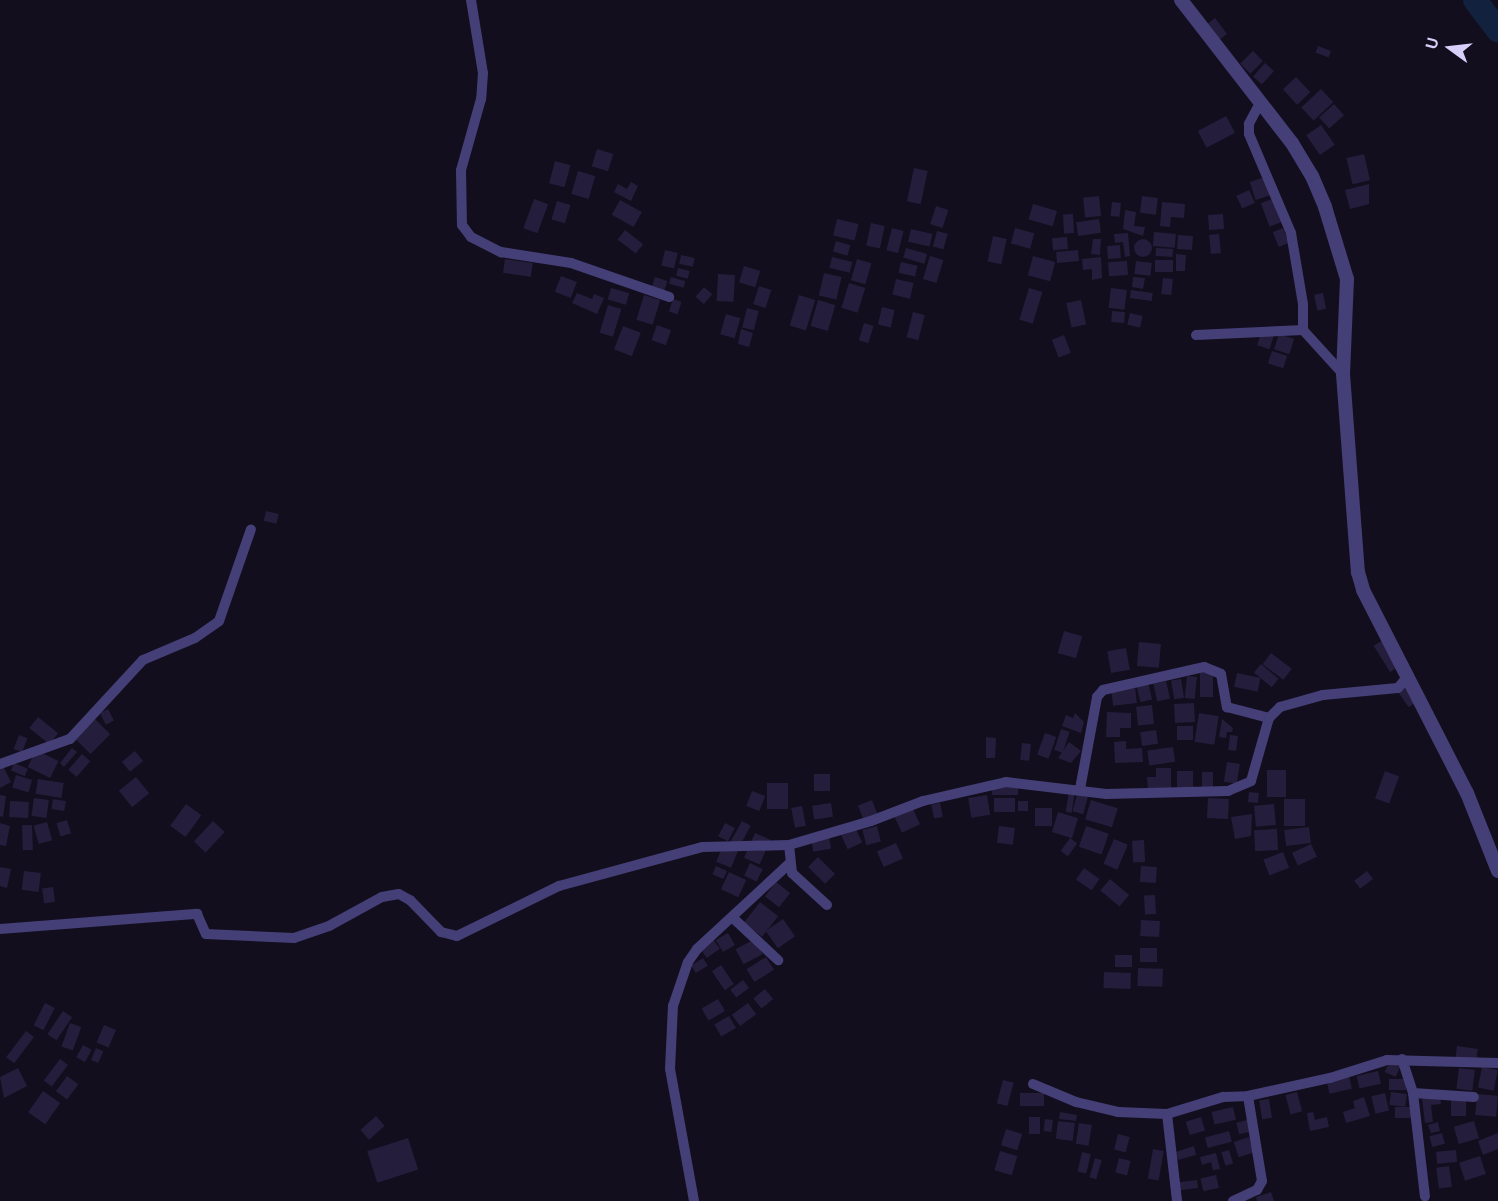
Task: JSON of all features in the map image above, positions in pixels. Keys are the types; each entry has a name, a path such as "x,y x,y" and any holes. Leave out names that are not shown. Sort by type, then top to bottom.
{"street":[{"path":"471,0 483,73 480,99 461,170 462,225 471,237 501,252 571,263 669,297"},
{"path":"1181,0 1260,103 1312,176 1343,257 1347,299 1343,374 1358,572 1363,590 1467,793 1498,871"},
{"path":"1260,103 1249,124 1249,134 1291,233 1303,304 1303,330 1343,374"},
{"path":"1196,335 1303,330"},
{"path":"0,764 70,740 143,660 195,638 219,621 251,529"},
{"path":"1080,789 1097,698 1103,690 1204,667 1221,674 1227,707 1269,718"},
{"path":"0,929 197,914 206,934 294,938 329,926 382,897 399,894 410,900 441,932 457,936 559,886 703,847 789,845 984,786 1006,782 1080,789 1106,794 1191,793 1242,787 1251,781 1258,766 1269,718 1292,701 1398,688 1408,676"},
{"path":"789,845 790,863 799,881 827,905"},
{"path":"694,1201 670,1069 673,1006 688,962 706,940 733,918 790,863"},
{"path":"733,918 778,960"},
{"path":"1402,1059 1413,1093 1425,1196"},
{"path":"1033,1084 1076,1102 1118,1112 1167,1114 1223,1097 1248,1096 1402,1059 1419,1063 1498,1063"},
{"path":"1413,1093 1474,1097"},
{"path":"1233,1201 1257,1190 1262,1181 1248,1096"},
{"path":"1167,1114 1177,1201"}],"building":[{"path":"1215,18 1227,34 1217,41 1205,25"},
{"path":"1318,46 1331,51 1329,58 1315,53"},
{"path":"1253,51 1263,61 1250,74 1240,64"},
{"path":"1265,63 1274,71 1262,84 1253,76"},
{"path":"1296,77 1310,92 1297,105 1283,89"},
{"path":"1321,89 1333,102 1314,121 1301,107"},
{"path":"1334,104 1344,115 1329,129 1319,117"},
{"path":"1226,116 1235,133 1207,148 1198,131"},
{"path":"1321,125 1335,145 1320,155 1306,135"},
{"path":"597,149 613,154 608,171 592,166"},
{"path":"1364,154 1370,180 1353,184 1346,158"},
{"path":"555,161 570,165 565,187 549,183"},
{"path":"914,168 928,171 921,204 907,201"},
{"path":"578,171 595,176 589,199 571,194"},
{"path":"1265,177 1271,195 1256,200 1250,182"},
{"path":"631,182 638,186 631,201 614,192 618,184 627,189"},
{"path":"1369,184 1369,204 1350,209 1345,190"},
{"path":"1249,190 1255,203 1242,209 1236,196"},
{"path":"1099,196 1101,216 1085,218 1083,198"},
{"path":"1142,196 1158,198 1156,215 1140,213"},
{"path":"534,199 548,204 537,233 523,228"},
{"path":"1272,199 1281,222 1270,227 1261,203"},
{"path":"620,200 642,212 634,227 612,215"},
{"path":"557,201 570,205 565,223 551,219"},
{"path":"1112,202 1121,203 1119,217 1111,216"},
{"path":"1162,202 1185,204 1184,218 1171,217 1170,227 1160,226"},
{"path":"1033,204 1057,211 1053,226 1029,219"},
{"path":"936,206 948,210 942,228 930,224"},
{"path":"1125,210 1136,212 1134,226 1145,227 1143,236 1123,229"},
{"path":"1073,214 1074,233 1064,233 1063,215"},
{"path":"1223,214 1224,229 1209,230 1208,215"},
{"path":"837,219 858,224 855,241 833,236"},
{"path":"1099,219 1101,233 1078,236 1076,222"},
{"path":"871,223 885,226 880,248 866,245"},
{"path":"892,228 904,231 898,253 886,250"},
{"path":"1015,228 1034,233 1030,249 1011,243"},
{"path":"1283,228 1289,243 1279,247 1273,232"},
{"path":"911,229 932,234 930,247 908,242"},
{"path":"625,230 643,244 636,254 618,239"},
{"path":"937,231 948,234 943,249 933,246"},
{"path":"1154,232 1176,234 1175,248 1153,246"},
{"path":"1128,233 1130,256 1125,257 1123,242 1115,243 1114,234"},
{"path":"1219,234 1221,253 1211,254 1209,235"},
{"path":"1178,235 1193,236 1192,250 1177,249"},
{"path":"993,236 1007,239 1001,264 988,261"},
{"path":"1067,237 1068,249 1053,250 1052,238"},
{"path":"1093,239 1101,239 1100,255 1091,254"},
{"path":"1143,239 1151,244 1152,248 1147,256 1143,257 1135,252 1134,248 1139,240"},
{"path":"836,241 850,245 847,256 833,252"},
{"path":"1120,245 1121,258 1108,259 1107,246"},
{"path":"906,248 927,254 924,264 903,258"},
{"path":"1156,248 1173,249 1173,257 1156,256"},
{"path":"665,250 678,253 674,269 661,266"},
{"path":"1078,250 1079,261 1057,263 1056,252"},
{"path":"1176,254 1186,255 1185,271 1176,271"},
{"path":"681,255 695,258 693,267 679,264"},
{"path":"930,256 943,260 936,283 923,279"},
{"path":"1033,256 1055,262 1050,281 1028,275"},
{"path":"832,257 852,262 850,273 829,268"},
{"path":"1101,257 1102,278 1092,280 1092,269 1083,270 1082,259"},
{"path":"505,259 533,263 531,277 503,273"},
{"path":"857,259 871,263 865,284 851,280"},
{"path":"1155,260 1173,260 1173,272 1155,272"},
{"path":"1127,261 1128,275 1109,276 1108,262"},
{"path":"1136,261 1152,263 1150,276 1134,274"},
{"path":"901,262 918,266 915,277 899,273"},
{"path":"744,266 760,271 755,287 739,282"},
{"path":"678,268 690,271 688,279 676,276"},
{"path":"824,273 842,277 836,299 819,295"},
{"path":"718,274 735,275 734,302 717,301"},
{"path":"561,276 577,282 571,298 555,292"},
{"path":"655,277 667,281 663,293 651,289"},
{"path":"671,277 685,281 683,288 669,284"},
{"path":"1133,277 1145,278 1143,289 1132,287"},
{"path":"1163,278 1173,279 1171,295 1161,294"},
{"path":"896,279 914,283 910,299 892,295"},
{"path":"849,283 865,288 858,313 841,308"},
{"path":"759,286 771,290 765,308 753,304"},
{"path":"704,287 712,294 704,304 695,297"},
{"path":"611,288 629,293 626,305 608,300"},
{"path":"1029,288 1042,292 1033,324 1019,320"},
{"path":"1111,288 1127,290 1124,310 1109,308"},
{"path":"1131,290 1153,293 1152,301 1130,298"},
{"path":"577,293 592,299 594,294 604,298 597,314 572,303"},
{"path":"1323,293 1326,309 1317,310 1314,295"},
{"path":"644,295 660,300 653,325 636,320"},
{"path":"799,295 815,300 806,331 790,326"},
{"path":"673,299 682,302 678,314 669,311"},
{"path":"818,300 835,305 828,331 811,326"},
{"path":"1081,300 1086,324 1072,328 1066,303"},
{"path":"608,305 621,309 613,337 600,333"},
{"path":"882,307 895,310 891,327 878,325"},
{"path":"747,308 759,311 754,330 742,327"},
{"path":"1112,311 1125,312 1124,323 1111,322"},
{"path":"913,312 925,315 918,340 907,337"},
{"path":"1130,313 1143,316 1140,328 1127,325"},
{"path":"726,314 740,318 735,338 720,334"},
{"path":"864,323 874,326 868,343 859,340"},
{"path":"657,325 671,330 666,345 652,340"},
{"path":"623,326 641,333 632,356 614,349"},
{"path":"741,329 753,333 749,347 738,344"},
{"path":"1262,330 1274,334 1269,349 1257,345"},
{"path":"1279,334 1294,339 1289,354 1274,349"},
{"path":"1064,335 1071,353 1059,357 1052,340"},
{"path":"1272,351 1287,356 1283,368 1268,363"},
{"path":"266,511 279,514 276,524 264,521"},
{"path":"1064,631 1082,636 1076,658 1058,653"},
{"path":"1383,640 1399,666 1390,672 1374,646"},
{"path":"1139,642 1161,644 1159,668 1137,666"},
{"path":"1126,648 1130,670 1111,673 1107,651"},
{"path":"1271,653 1292,669 1283,680 1263,664"},
{"path":"1261,664 1279,679 1272,687 1254,672"},
{"path":"1200,670 1213,670 1213,697 1200,697"},
{"path":"1237,673 1260,678 1258,692 1234,687"},
{"path":"1187,676 1197,677 1195,699 1185,698"},
{"path":"1181,679 1184,698 1174,699 1171,681"},
{"path":"1166,681 1170,699 1157,701 1153,684"},
{"path":"1148,682 1152,700 1140,702 1136,685"},
{"path":"1406,686 1417,702 1409,707 1398,692"},
{"path":"1135,687 1137,703 1113,706 1111,690"},
{"path":"1194,703 1195,722 1175,723 1174,704"},
{"path":"1152,705 1154,724 1138,726 1136,707"},
{"path":"108,709 114,721 106,725 100,713"},
{"path":"1107,712 1131,713 1131,728 1120,728 1120,737 1106,737"},
{"path":"1075,713 1084,722 1081,733 1062,726 1066,715 1073,718"},
{"path":"1199,713 1219,716 1214,745 1194,742"},
{"path":"38,717 58,733 49,744 29,728"},
{"path":"94,718 110,734 90,754 74,738"},
{"path":"1222,719 1233,728 1232,732 1227,732 1226,738 1219,737"},
{"path":"1177,726 1193,726 1193,740 1177,740"},
{"path":"1061,729 1070,732 1063,753 1054,750"},
{"path":"1156,730 1158,744 1142,746 1140,732"},
{"path":"1045,733 1056,737 1048,759 1037,755"},
{"path":"19,735 27,738 22,752 14,749"},
{"path":"1230,735 1238,736 1236,751 1228,750"},
{"path":"986,737 996,738 995,758 986,758"},
{"path":"1126,741 1126,749 1142,748 1143,762 1115,763 1114,742"},
{"path":"1069,742 1081,751 1071,763 1058,758"},
{"path":"1022,743 1031,744 1029,761 1020,760"},
{"path":"1173,747 1175,762 1149,765 1147,751"},
{"path":"72,748 77,752 64,767 60,763"},
{"path":"36,750 58,761 50,778 28,767"},
{"path":"135,751 143,761 130,772 122,762"},
{"path":"82,754 90,761 77,777 68,770"},
{"path":"1227,762 1240,764 1237,784 1224,782"},
{"path":"14,763 28,769 25,776 11,770"},
{"path":"3,766 11,782 0,788 0,768"},
{"path":"1156,768 1171,768 1171,790 1148,790 1147,777 1156,777"},
{"path":"1267,770 1286,770 1286,797 1267,797"},
{"path":"1177,771 1193,771 1193,792 1177,792"},
{"path":"1385,771 1399,776 1389,803 1375,798"},
{"path":"1202,772 1213,772 1213,789 1202,789"},
{"path":"814,774 830,774 830,791 814,791"},
{"path":"16,775 32,780 28,792 12,787"},
{"path":"136,777 149,793 132,807 119,791"},
{"path":"38,779 64,783 61,798 36,794"},
{"path":"767,783 788,783 788,809 767,809"},
{"path":"992,785 1018,785 1018,795 992,795"},
{"path":"752,791 765,796 759,811 746,806"},
{"path":"1069,791 1075,792 1072,813 1066,812"},
{"path":"1078,791 1089,794 1083,814 1073,811"},
{"path":"1249,792 1259,793 1258,803 1248,802"},
{"path":"0,795 6,796 3,817 0,816"},
{"path":"987,795 990,815 971,818 968,798"},
{"path":"34,798 49,800 46,818 31,816"},
{"path":"994,798 1015,798 1015,812 994,812"},
{"path":"1208,798 1229,799 1228,819 1207,818"},
{"path":"53,799 66,801 64,811 51,809"},
{"path":"1284,799 1305,799 1305,826 1284,826"},
{"path":"872,800 878,816 864,821 858,805"},
{"path":"1091,800 1118,808 1112,827 1085,819"},
{"path":"10,801 29,802 28,818 9,817"},
{"path":"1018,801 1028,801 1028,811 1018,811"},
{"path":"831,803 833,817 814,820 812,806"},
{"path":"940,803 943,817 934,819 931,805"},
{"path":"186,804 201,815 186,837 170,826"},
{"path":"1274,804 1276,825 1256,827 1254,806"},
{"path":"802,806 806,826 795,828 791,808"},
{"path":"912,807 920,824 902,833 894,815"},
{"path":"1035,808 1052,808 1052,826 1035,826"},
{"path":"1058,812 1078,818 1072,838 1052,832"},
{"path":"1252,814 1251,836 1235,839 1231,817"},
{"path":"67,820 71,833 61,837 56,823"},
{"path":"213,821 225,832 206,852 194,841"},
{"path":"742,821 751,826 739,848 730,843"},
{"path":"47,822 52,840 39,844 34,826"},
{"path":"0,823 10,826 6,846 0,845"},
{"path":"725,823 735,828 728,841 718,836"},
{"path":"22,825 32,825 33,850 23,850"},
{"path":"877,826 881,842 866,845 862,830"},
{"path":"999,826 1015,828 1013,845 997,843"},
{"path":"1086,826 1109,834 1102,855 1079,847"},
{"path":"855,827 862,842 848,849 840,834"},
{"path":"1309,827 1311,843 1286,846 1284,830"},
{"path":"1277,829 1278,850 1255,851 1254,830"},
{"path":"755,833 771,840 760,865 744,858"},
{"path":"829,836 831,849 813,852 811,839"},
{"path":"1070,838 1077,843 1068,856 1061,851"},
{"path":"1114,839 1128,845 1117,870 1103,864"},
{"path":"1144,840 1145,862 1133,863 1132,841"},
{"path":"896,843 903,859 884,867 877,852"},
{"path":"1311,844 1317,857 1298,866 1292,853"},
{"path":"723,845 738,851 731,868 716,862"},
{"path":"1283,852 1289,868 1269,875 1263,860"},
{"path":"818,857 835,874 825,884 808,867"},
{"path":"750,863 763,869 757,882 744,876"},
{"path":"716,866 727,871 723,879 712,874"},
{"path":"1141,866 1157,867 1156,883 1140,882"},
{"path":"0,867 11,869 7,888 0,886"},
{"path":"1084,868 1100,879 1092,890 1076,879"},
{"path":"24,871 41,873 39,892 22,890"},
{"path":"1367,871 1373,879 1360,889 1354,881"},
{"path":"729,872 746,880 738,897 721,889"},
{"path":"1110,879 1129,895 1120,907 1100,890"},
{"path":"776,882 790,893 779,907 765,896"},
{"path":"53,887 55,902 44,903 42,889"},
{"path":"1155,895 1156,914 1145,915 1144,896"},
{"path":"760,902 778,916 762,937 744,922"},
{"path":"783,919 795,936 778,948 766,931"},
{"path":"1141,920 1160,921 1159,937 1140,936"},
{"path":"728,933 735,945 723,952 716,940"},
{"path":"713,939 720,949 707,958 700,948"},
{"path":"755,939 763,954 744,964 736,949"},
{"path":"1140,948 1157,948 1157,962 1140,962"},
{"path":"1115,955 1132,955 1132,967 1115,967"},
{"path":"766,957 774,970 754,982 746,969"},
{"path":"703,958 708,966 696,973 691,965"},
{"path":"721,965 734,984 725,990 712,971"},
{"path":"1138,968 1163,969 1162,987 1137,986"},
{"path":"1104,972 1131,973 1130,989 1103,988"},
{"path":"743,980 749,988 736,998 730,990"},
{"path":"765,989 773,999 762,1009 753,998"},
{"path":"718,999 725,1011 709,1021 702,1008"},
{"path":"45,1003 55,1008 43,1030 34,1025"},
{"path":"748,1003 756,1014 740,1026 732,1015"},
{"path":"63,1011 72,1017 56,1040 47,1034"},
{"path":"729,1016 736,1028 721,1037 714,1024"},
{"path":"70,1023 81,1027 73,1051 61,1046"},
{"path":"104,1025 116,1030 109,1048 97,1042"},
{"path":"26,1031 34,1037 14,1063 6,1057"},
{"path":"83,1045 92,1050 85,1062 76,1057"},
{"path":"1457,1046 1478,1049 1476,1063 1455,1060"},
{"path":"96,1048 103,1051 98,1063 91,1060"},
{"path":"60,1059 68,1065 52,1087 44,1081"},
{"path":"1390,1060 1401,1065 1396,1077 1385,1072"},
{"path":"1482,1067 1498,1070 1494,1091 1478,1088"},
{"path":"18,1068 27,1086 4,1098 0,1077"},
{"path":"1459,1068 1475,1070 1472,1091 1456,1089"},
{"path":"1378,1071 1381,1084 1359,1089 1357,1076"},
{"path":"67,1076 78,1084 67,1100 56,1091"},
{"path":"1349,1076 1352,1089 1330,1094 1327,1081"},
{"path":"1389,1079 1406,1079 1406,1090 1389,1090"},
{"path":"1003,1080 1014,1083 1007,1106 997,1103"},
{"path":"43,1091 60,1103 45,1124 28,1112"},
{"path":"1297,1092 1302,1111 1291,1114 1285,1095"},
{"path":"1391,1092 1407,1094 1405,1107 1389,1105"},
{"path":"1020,1093 1044,1093 1044,1106 1020,1106"},
{"path":"1385,1093 1389,1111 1375,1114 1371,1096"},
{"path":"1477,1094 1498,1096 1496,1117 1475,1115"},
{"path":"1364,1097 1370,1116 1346,1123 1343,1112 1355,1108 1353,1101"},
{"path":"1440,1097 1441,1104 1431,1105 1433,1122 1425,1123 1422,1099"},
{"path":"1269,1099 1272,1118 1262,1119 1259,1101"},
{"path":"1451,1099 1466,1099 1466,1116 1451,1116"},
{"path":"1233,1107 1236,1120 1214,1125 1212,1112"},
{"path":"1395,1107 1412,1107 1412,1118 1395,1118"},
{"path":"1060,1112 1077,1115 1076,1121 1059,1119"},
{"path":"1313,1112 1315,1120 1327,1117 1329,1127 1310,1131 1307,1113"},
{"path":"376,1116 385,1126 369,1140 360,1130"},
{"path":"1029,1117 1040,1117 1040,1134 1029,1134"},
{"path":"1201,1117 1205,1130 1190,1135 1186,1122"},
{"path":"1045,1119 1053,1120 1051,1132 1044,1131"},
{"path":"1247,1120 1250,1132 1239,1134 1236,1123"},
{"path":"1058,1121 1075,1123 1073,1141 1056,1139"},
{"path":"1474,1121 1479,1138 1459,1144 1454,1127"},
{"path":"1438,1122 1440,1131 1431,1133 1428,1125"},
{"path":"1079,1123 1092,1125 1089,1146 1076,1144"},
{"path":"1006,1129 1022,1134 1017,1150 1001,1145"},
{"path":"1229,1131 1232,1142 1208,1148 1205,1137"},
{"path":"1442,1133 1445,1144 1432,1147 1429,1136"},
{"path":"1498,1133 1498,1149 1483,1155 1478,1141"},
{"path":"1118,1134 1130,1137 1126,1152 1114,1150"},
{"path":"1249,1137 1254,1152 1239,1157 1234,1142"},
{"path":"408,1138 418,1169 377,1183 367,1151"},
{"path":"1194,1146 1196,1155 1178,1160 1176,1152"},
{"path":"1153,1149 1164,1151 1159,1180 1148,1179"},
{"path":"1229,1150 1233,1163 1225,1166 1221,1152"},
{"path":"1456,1150 1457,1162 1437,1164 1436,1152"},
{"path":"1000,1151 1017,1156 1012,1175 994,1170"},
{"path":"1082,1152 1091,1154 1086,1174 1078,1171"},
{"path":"1216,1153 1220,1169 1213,1170 1211,1162 1202,1165 1200,1157"},
{"path":"1480,1156 1486,1174 1465,1181 1459,1163"},
{"path":"1095,1158 1102,1160 1096,1179 1089,1177"},
{"path":"1119,1158 1131,1161 1127,1175 1115,1173"},
{"path":"1449,1166 1452,1187 1439,1189 1436,1168"},
{"path":"1216,1175 1219,1188 1203,1191 1200,1179"},
{"path":"1197,1180 1198,1188 1177,1190 1176,1183"},
{"path":"1271,1192 1274,1201 1257,1201 1256,1197"}],"waterway":[{"path":"1475,0 1498,30"}]}
